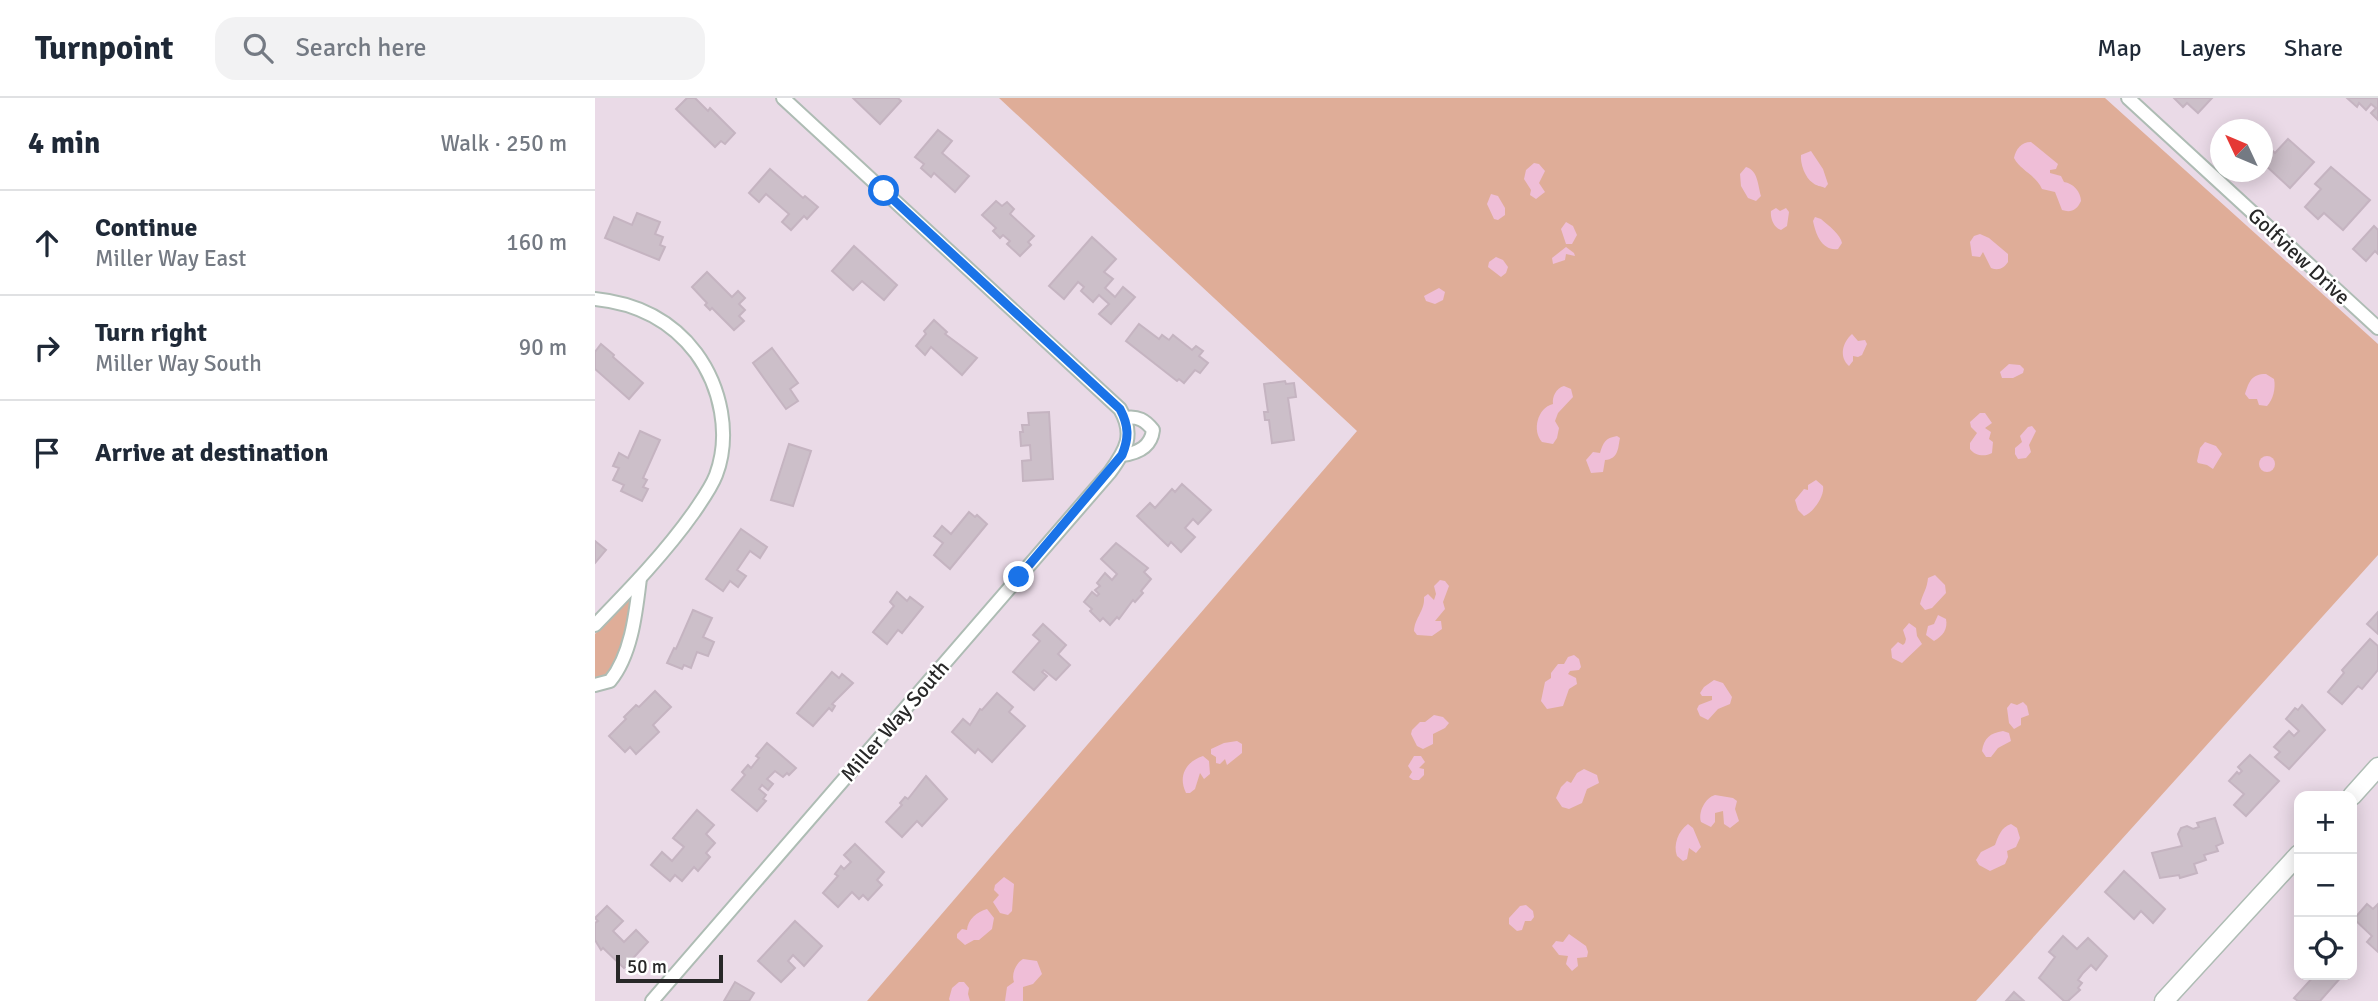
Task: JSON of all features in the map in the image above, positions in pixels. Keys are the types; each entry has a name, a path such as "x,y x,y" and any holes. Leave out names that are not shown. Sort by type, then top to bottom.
{"main road":[{"path":"2356,791 2378,767"},
{"path":"2164,1001 2294,859"}],"street":[{"path":"783,98 1120,409 1125,418 1136,416 1153,430 1152,438 1136,453 1122,455"},
{"name":"Golfview Drive","path":"2128,98 2378,328"},
{"path":"595,299 625,303 641,309 674,330 703,363 721,407 723,424 722,448 715,479 673,541 595,625"},
{"name":"Miller Way South","path":"652,1001 1122,455 1128,435 1125,418"},
{"path":"595,685 610,681 621,664 636,606 640,578"}],"shaded area":[{"path":"999,98 2105,98 2378,344 2378,555 1976,1001 867,1001 1357,431"},
{"path":"629,601 629,621 621,651 606,676 595,677 595,634"}],"sand":[{"path":"2031,142 2058,164 2050,173 2061,176 2064,182 2078,191 2081,201 2076,209 2062,210 2055,192 2042,189 2014,158 2024,143"},
{"path":"1811,151 1823,169 1828,184 1825,188 1810,181 1804,170 1801,155"},
{"path":"1534,163 1539,164 1545,171 1539,183 1545,192 1536,199 1530,195 1531,190 1524,179 1526,170"},
{"path":"1746,167 1753,171 1757,179 1761,196 1756,201 1748,198 1741,186 1740,174"},
{"path":"1491,194 1498,196 1505,208 1505,215 1498,220 1494,219 1487,204"},
{"path":"1776,208 1780,211 1786,208 1789,212 1787,226 1781,230 1774,225 1771,217 1771,211"},
{"path":"1815,217 1834,230 1842,243 1838,249 1832,249 1821,241 1813,221"},
{"path":"1566,222 1573,226 1577,235 1572,244 1566,244 1561,229"},
{"path":"1980,234 2008,254 2008,262 2003,267 1991,268 1983,252 1980,257 1972,256 1970,242 1974,236"},
{"path":"1566,247 1575,256 1566,254 1565,260 1553,264 1552,258"},
{"path":"1496,257 1503,260 1508,267 1501,277 1488,267 1489,262"},
{"path":"1439,288 1445,292 1443,300 1435,304 1426,301 1424,296"},
{"path":"1852,334 1858,341 1865,340 1867,344 1862,355 1853,356 1849,366 1843,350"},
{"path":"2009,364 2020,365 2024,369 2023,373 2013,378 2002,378 2000,372"},
{"path":"2266,374 2275,382 2267,406 2259,405 2257,399 2249,399 2245,394 2254,377"},
{"path":"1564,386 1571,389 1573,397 1558,413 1555,421 1559,428 1557,438 1553,444 1542,442 1537,432 1538,420 1543,410 1553,404 1555,393"},
{"path":"1980,413 1985,413 1992,423 1985,428 1991,432 1989,439 1993,442 1992,453 1986,455 1977,454 1970,449 1970,443 1977,433 1970,422"},
{"path":"2032,426 2036,431 2029,445 2031,452 2026,458 2018,459 2015,448 2022,442 2020,436"},
{"path":"1617,436 1620,438 1615,455 1605,460 1603,472 1591,473 1586,460 1593,452 1600,453 1607,440"},
{"path":"2205,442 2216,446 2222,454 2213,469 2197,461 2200,448"},
{"path":"2267,456 2273,458 2273,470 2267,472 2261,470 2259,464 2261,458"},
{"path":"1816,480 1823,486 1822,494 1814,508 1804,516 1798,510 1795,500"},
{"path":"1935,575 1945,585 1946,593 1932,608 1925,610 1920,604 1928,578"},
{"path":"1440,580 1449,586 1443,602 1445,609 1435,621 1441,621 1442,629 1432,636 1417,635 1414,631 1424,597 1428,594 1434,600 1434,586"},
{"path":"1938,615 1946,619 1946,626 1934,641 1926,635 1928,626 1934,624"},
{"path":"1909,623 1916,628 1922,644 1902,663 1892,658 1891,649 1898,642 1903,645 1905,643 1903,630"},
{"path":"1574,655 1579,659 1581,667 1568,674 1576,678 1577,684 1569,689 1563,706 1547,709 1541,701 1545,682 1551,678 1551,673 1558,664 1564,664 1568,657"},
{"path":"1714,680 1723,683 1732,697 1730,704 1718,709 1708,720 1700,716 1697,709 1699,705 1712,700 1712,696 1702,696 1700,693"},
{"path":"2023,702 2029,715 2021,718 2021,725 2014,729 2009,723 2007,708 2011,703 2017,705"},
{"path":"1434,715 1443,717 1449,723 1433,734 1433,744 1423,749 1417,746 1411,734 1412,730 1420,722 1425,722"},
{"path":"2003,731 2009,733 2011,741 1998,748 1991,757 1986,757 1982,751 1986,739"},
{"path":"1237,741 1242,744 1242,753 1227,765 1225,759 1220,764 1216,763 1211,749"},
{"path":"1203,756 1209,761 1210,774 1204,779 1200,773 1195,789 1186,793 1183,781 1185,771 1192,762"},
{"path":"1414,756 1421,756 1425,762 1419,768 1424,769 1424,775 1419,780 1409,777 1412,772 1408,766"},
{"path":"1584,769 1597,775 1599,783 1587,789 1582,803 1569,809 1562,807 1556,798 1561,787 1567,781 1571,783 1577,773"},
{"path":"1715,795 1737,801 1735,809 1739,821 1730,828 1724,824 1723,811 1715,813 1715,822 1711,827 1701,822 1703,806"},
{"path":"1688,824 1693,828 1701,847 1696,853 1689,848 1687,859 1683,861 1677,856 1676,843 1681,830"},
{"path":"2011,824 2017,828 2020,838 2016,847 2007,851 2005,864 1990,871 1979,865 1976,860 1981,852 1995,845 2002,830"},
{"path":"1004,877 1014,884 1012,911 1008,915 1000,913 993,902 999,895 994,890 995,885"},
{"path":"1526,905 1533,911 1534,917 1531,921 1525,921 1522,930 1517,931 1509,924 1509,918 1520,906"},
{"path":"987,909 994,918 992,929 979,940 965,945 957,938 957,934 962,929 967,930 969,922"},
{"path":"1569,934 1586,946 1588,952 1587,957 1577,958 1578,966 1572,971 1566,964 1568,956 1559,955 1552,946 1556,941 1563,942"},
{"path":"1023,959 1037,961 1042,974 1033,984 1023,987 1023,1001 1005,1001 1007,987 1014,982 1015,969"},
{"path":"959,982 964,982 969,988 970,1001 950,1001 952,988"}],"building":[{"path":"687,98 695,98 708,111 710,108 735,133 725,144 721,141 715,147 676,109"},
{"path":"853,98 898,98 901,101 880,124"},
{"path":"2174,98 2212,98 2198,113 2187,103 2183,107"},
{"path":"2347,98 2378,98 2378,120 2371,113 2376,108 2371,104 2366,110 2359,103 2357,107"},
{"path":"938,130 952,141 942,153 969,176 955,192 934,173 931,177 921,168 924,164 915,157"},
{"path":"2288,139 2314,162 2290,188 2273,172 2273,151 2275,153"},
{"path":"2331,167 2370,200 2343,230 2324,213 2318,219 2305,207 2321,189 2315,184"},
{"path":"770,169 803,198 805,196 818,207 807,219 804,216 791,230 782,222 789,214 766,194 759,202 749,193"},
{"path":"996,201 1002,206 1007,202 1014,209 1010,214 1034,236 1028,242 1031,245 1020,256 1007,244 1010,241 1003,235 1000,238 993,231 996,228 982,215"},
{"path":"637,213 660,222 655,234 663,237 660,245 665,247 659,260 605,238 614,217 632,225"},
{"path":"2374,226 2378,230 2378,254 2375,251 2366,261 2353,249"},
{"path":"1092,237 1116,259 1104,272 1113,279 1105,288 1115,297 1123,287 1135,297 1111,324 1099,314 1109,304 1099,295 1093,302 1081,291 1084,287 1078,282 1064,299 1049,286"},
{"path":"854,246 897,285 884,300 862,281 853,290 832,271"},
{"path":"707,272 732,297 738,291 745,298 739,304 745,310 739,316 744,321 734,330 712,308 710,310 705,305 707,303 692,287"},
{"path":"934,320 947,332 945,334 977,358 962,375 931,347 925,355 916,346"},
{"path":"1139,324 1159,339 1162,335 1169,340 1173,335 1192,350 1196,346 1203,351 1199,356 1208,363 1200,373 1195,370 1184,383 1179,379 1177,381 1126,341"},
{"path":"601,344 643,383 629,399 595,369 595,352"},
{"path":"772,348 798,383 790,389 798,401 786,409 753,363"},
{"path":"1285,381 1286,384 1294,383 1296,397 1288,398 1294,440 1272,443 1269,420 1265,420 1264,412 1268,412 1264,384"},
{"path":"1049,412 1053,479 1023,481 1022,461 1031,460 1030,445 1021,446 1022,425 1029,425 1028,413"},
{"path":"640,431 660,440 643,478 647,480 643,487 648,489 642,501 621,491 624,485 613,480 619,468 613,466 619,453 628,458"},
{"path":"789,444 811,451 793,506 771,500"},
{"path":"1182,484 1211,510 1198,524 1193,519 1185,528 1195,537 1181,552 1171,542 1168,546 1137,516 1150,503 1155,508 1172,489 1175,492"},
{"path":"969,512 987,524 950,569 934,555 943,543 934,536 942,526 951,534"},
{"path":"741,529 767,547 760,558 750,551 737,570 746,576 738,587 730,581 723,591 706,579"},
{"path":"595,541 606,550 595,563"},
{"path":"1116,543 1148,568 1144,572 1151,579 1135,602 1133,600 1119,619 1117,617 1110,625 1103,618 1100,621 1084,602 1092,592 1097,596 1099,594 1095,590 1100,586 1097,583 1105,573 1112,580 1117,574 1101,559"},
{"path":"897,592 907,601 910,597 923,607 902,633 898,630 887,644 873,632 894,606 890,602"},
{"path":"693,610 712,618 703,637 714,642 708,656 697,652 691,668 684,665 682,669 667,663"},
{"path":"2378,612 2378,634 2367,624"},
{"path":"1043,624 1066,645 1058,654 1070,665 1056,680 1044,670 1042,672 1047,676 1034,690 1013,672 1040,641 1033,635"},
{"path":"2370,639 2378,646 2378,670 2362,689 2358,686 2342,704 2328,692 2344,673 2342,670"},
{"path":"832,672 839,678 842,674 853,683 832,704 835,706 832,711 829,708 813,726 797,713"},
{"path":"655,691 671,707 653,725 659,732 636,754 630,747 625,752 609,736 636,705 639,707"},
{"path":"997,693 1013,707 1009,712 1025,726 992,762 978,749 975,753 952,732 963,719 970,725 980,709"},
{"path":"2302,705 2325,730 2289,769 2275,757 2280,752 2274,747 2289,731 2294,736 2299,731 2286,719 2295,708 2298,710"},
{"path":"767,743 796,768 783,777 775,771 767,779 773,784 768,790 762,785 759,789 766,795 763,799 766,801 757,811 732,790 745,775 742,772 748,765 751,768 759,758 756,756"},
{"path":"2250,755 2279,781 2246,816 2234,805 2244,794 2229,781 2237,772 2239,774 2242,771 2238,767"},
{"path":"926,776 947,799 922,826 917,821 902,837 886,822"},
{"path":"697,810 714,825 706,834 715,843 706,853 710,857 698,871 694,867 682,881 675,875 670,881 651,865 662,852 672,861 684,847 673,838"},
{"path":"2215,818 2223,843 2216,846 2218,851 2204,855 2206,860 2194,864 2197,873 2180,878 2179,875 2160,878 2152,853 2182,846 2178,834 2181,828 2187,826 2193,829 2199,827 2197,823"},
{"path":"855,844 884,872 877,880 882,885 868,900 863,895 859,899 852,892 838,907 823,893 838,876 835,874 841,866 844,869 851,862 844,855"},
{"path":"2124,871 2165,909 2153,923 2141,911 2134,919 2105,892"},
{"path":"2367,904 2373,909 2378,904 2378,952 2367,942 2372,936 2357,922 2357,916"},
{"path":"607,906 623,921 613,931 624,942 636,930 648,942 624,968 603,948 601,950 595,940 595,923 598,921 595,918"},
{"path":"795,921 822,946 804,966 793,955 788,961 795,968 781,982 758,961"},
{"path":"2063,936 2077,949 2088,938 2107,956 2096,970 2091,965 2083,973 2078,980 2082,983 2078,988 2080,990 2068,1001 2064,1001 2039,978 2055,957 2049,952"},
{"path":"2310,980 2339,980 2320,1001 2298,1001 2294,998"},
{"path":"735,982 754,993 749,1001 724,1001"},
{"path":"2014,992 2024,1001 2006,1001"}],"route":[{"path":"884,191 1120,409 1128,426 1126,445 1110,472 1019,577"}]}
